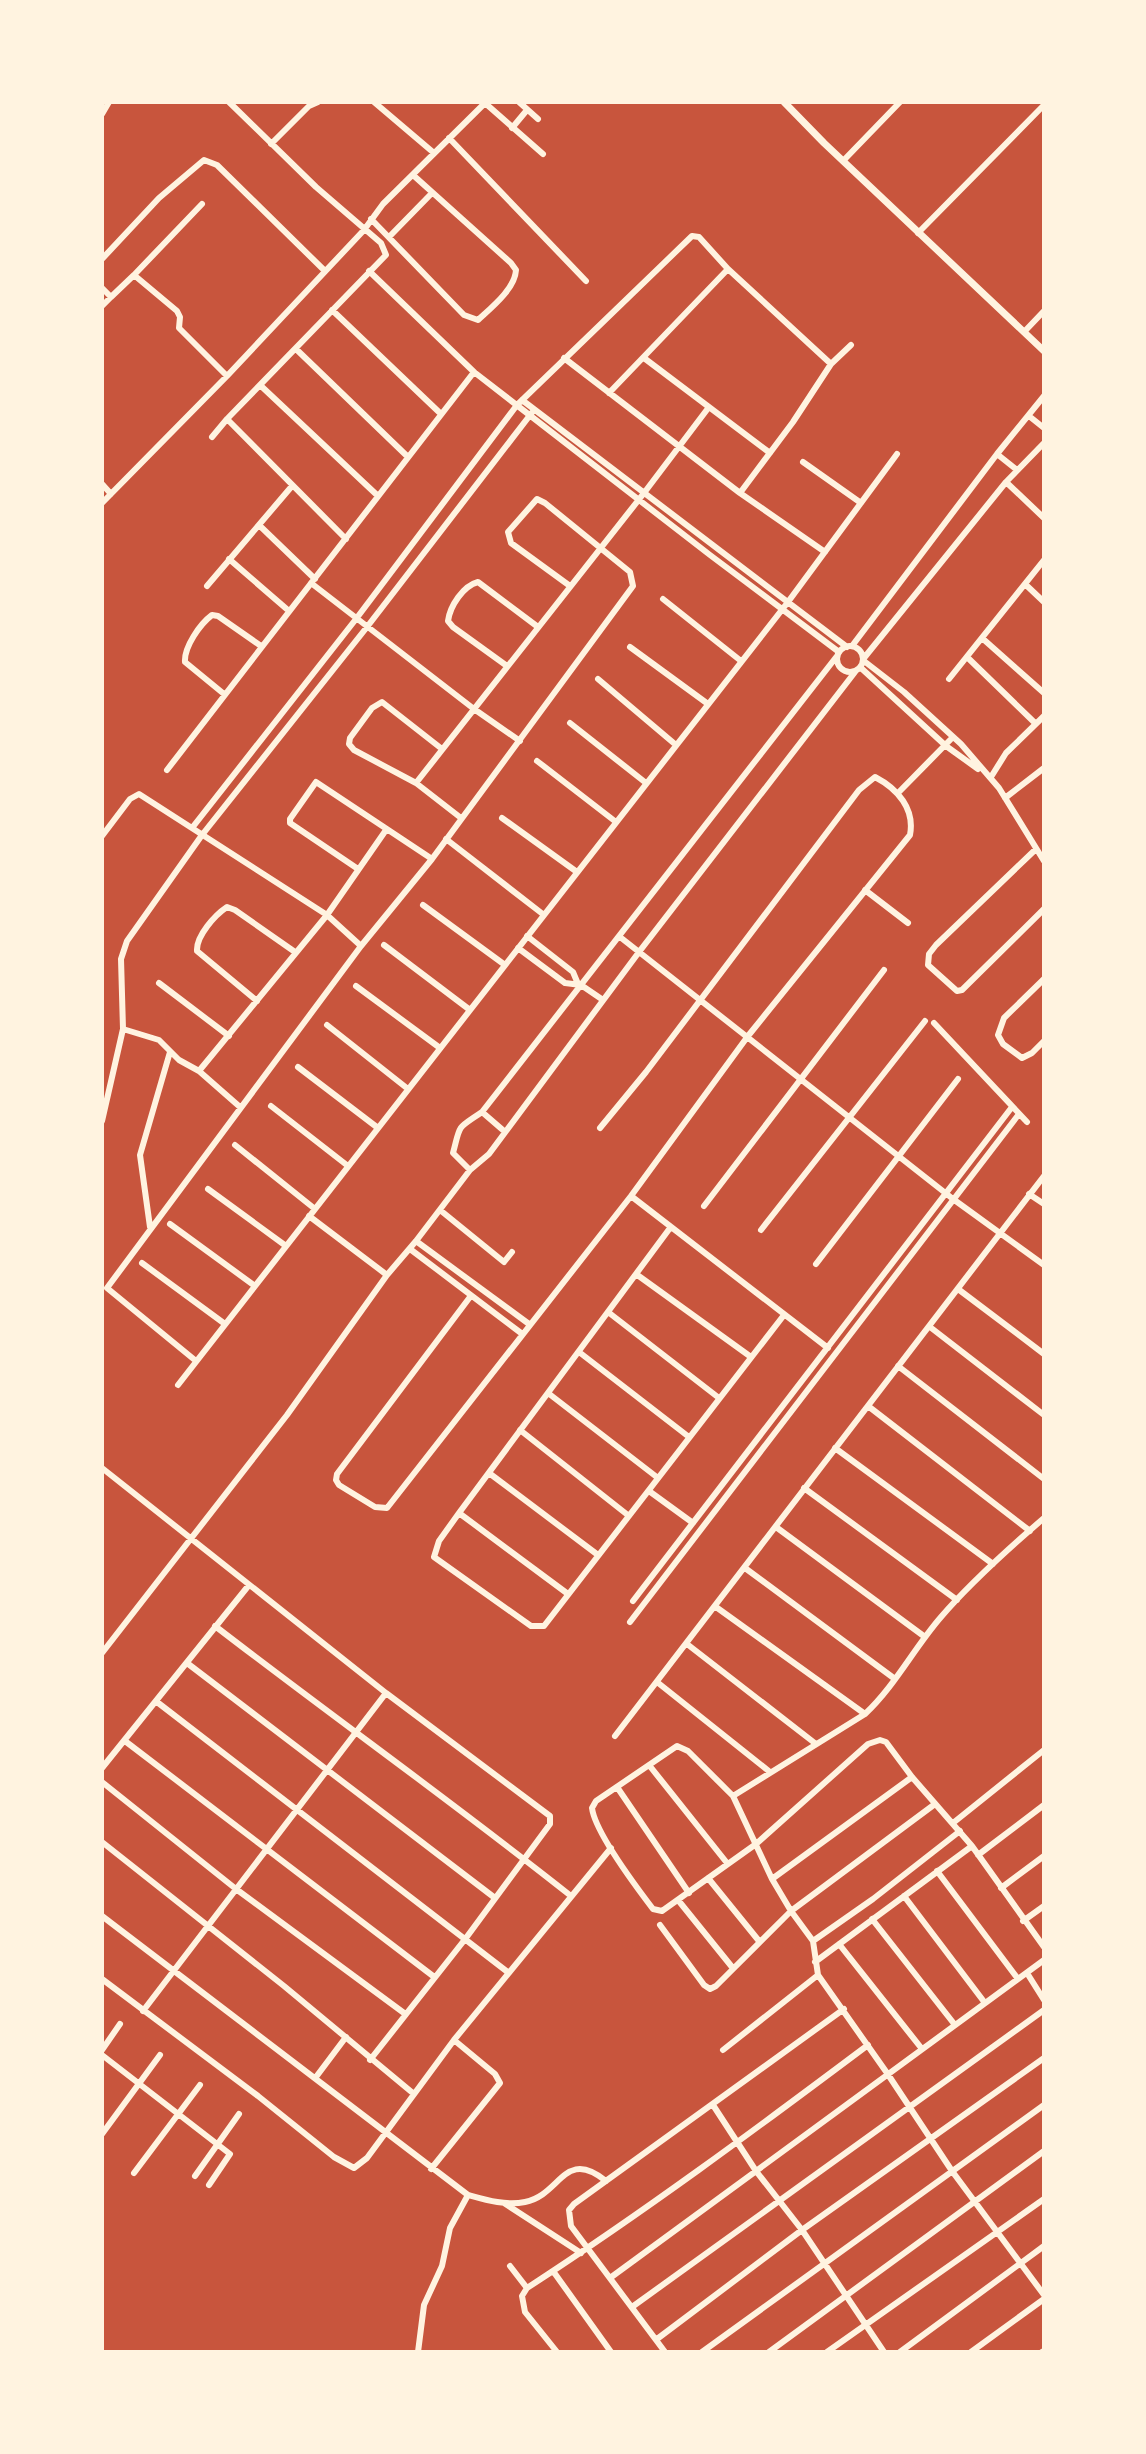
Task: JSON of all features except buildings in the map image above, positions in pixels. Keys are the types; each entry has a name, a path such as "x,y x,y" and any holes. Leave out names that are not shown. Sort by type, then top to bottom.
{"street":[{"path":"102,114 109,102"},
{"path":"212,437 386,255 381,243 229,102"},
{"path":"271,144 309,106 318,102"},
{"path":"374,102 434,153"},
{"path":"102,503 227,376 371,219 485,102 543,154"},
{"path":"519,102 538,119"},
{"path":"784,102 1044,351"},
{"path":"843,161 900,102"},
{"path":"918,233 1044,105"},
{"path":"512,128 527,110"},
{"path":"449,138 586,281"},
{"path":"102,259 159,198 204,160 217,165 325,271"},
{"path":"371,219 464,315 478,320 509,289 516,277 516,270 413,175"},
{"path":"389,237 432,193"},
{"path":"102,306 202,204"},
{"path":"192,828 356,619 519,403 692,236 699,237 728,269 831,364"},
{"path":"609,393 728,269"},
{"path":"369,271 474,372 849,646 858,648 861,665 946,746 989,776"},
{"path":"134,275 177,311 179,328 227,376"},
{"path":"102,288 111,297"},
{"path":"332,310 441,414"},
{"path":"1024,332 1044,311"},
{"path":"740,493 831,364 851,345"},
{"path":"296,349 408,457"},
{"path":"564,358 740,493 825,552"},
{"path":"644,358 770,453"},
{"path":"167,770 474,372"},
{"path":"260,385 378,496"},
{"path":"470,1170 453,1153 458,1131 464,1122 482,1112 838,654 849,646 1044,396"},
{"path":"416,783 709,407"},
{"path":"102,1121 123,1029 121,959 127,941 202,835 367,627 531,412"},
{"path":"1029,416 1044,428"},
{"path":"227,419 346,539"},
{"path":"102,1653 287,1415 387,1275 470,1170 489,1154 639,952 861,665 1006,482 1044,443"},
{"path":"178,1385 788,602 897,454"},
{"path":"997,454 1017,470"},
{"path":"803,462 861,503"},
{"path":"1006,482 1044,518"},
{"path":"102,484 111,494"},
{"path":"207,586 292,486"},
{"path":"641,496 838,654 839,667 849,673 861,665"},
{"path":"196,1361 104,1290 361,946 432,859 633,586 630,572 537,499 508,532 511,543 570,586"},
{"path":"260,526 313,581 356,619 520,741"},
{"path":"229,559 289,611"},
{"path":"949,679 1044,560"},
{"path":"507,666 448,621 451,609 469,586 476,582 538,627"},
{"path":"1025,584 1044,602"},
{"path":"663,599 741,661"},
{"path":"224,694 185,662 185,655 201,626 212,615 218,616 261,646"},
{"path":"982,638 1044,693"},
{"path":"630,647 708,704"},
{"path":"967,657 1036,724"},
{"path":"861,665 904,692 953,737 989,776 1044,861"},
{"path":"598,679 676,745"},
{"path":"442,749 385,704 378,703 350,738 349,744 354,750 416,783 461,818"},
{"path":"989,776 1006,753 1044,716"},
{"path":"570,723 646,783"},
{"path":"898,793 953,737"},
{"path":"537,761 616,822"},
{"path":"1005,798 1044,768"},
{"path":"470,1297 337,1474 339,1485 375,1507 387,1508 631,1196 748,1036 910,835 910,817 898,793 875,777 865,783 600,1128"},
{"path":"358,869 290,823 316,782 432,859"},
{"path":"102,836 130,799 139,794 327,915 361,946"},
{"path":"502,818 577,872"},
{"path":"199,1071 327,915 386,830"},
{"path":"446,839 544,915"},
{"path":"1036,849 936,945 929,954 928,965 948,985 957,991 962,990 1044,909"},
{"path":"865,890 908,923"},
{"path":"423,905 505,965"},
{"path":"257,1001 197,951 197,943 219,912 227,907 235,910 295,952"},
{"path":"527,936 573,972 580,984 603,1000"},
{"path":"620,937 953,1199 1044,1265"},
{"path":"384,945 470,1010"},
{"path":"518,948 565,983 580,984"},
{"path":"704,1206 884,970"},
{"path":"1044,979 1004,1018 998,1035 1003,1044 1022,1058 1044,1041"},
{"path":"159,983 229,1036"},
{"path":"356,986 440,1048"},
{"path":"761,1230 925,1021"},
{"path":"934,1023 1027,1122"},
{"path":"327,1025 408,1089"},
{"path":"123,1029 159,1040 179,1060 199,1071 240,1107"},
{"path":"150,1228 140,1155 170,1052"},
{"path":"298,1067 378,1128"},
{"path":"816,1264 958,1079"},
{"path":"271,1106 348,1166"},
{"path":"633,1601 1012,1107"},
{"path":"482,1112 504,1131"},
{"path":"630,1622 1019,1114"},
{"path":"235,1145 315,1209"},
{"path":"615,1736 1044,1176"},
{"path":"954,1183 961,1188"},
{"path":"208,1189 286,1246"},
{"path":"1029,1194 1044,1204"},
{"path":"631,1196 834,1353"},
{"path":"934,1208 941,1214"},
{"path":"440,1210 504,1262 512,1252"},
{"path":"309,1216 387,1275"},
{"path":"170,1224 255,1286"},
{"path":"670,1228 459,1513 439,1541 434,1557 531,1626 544,1626 784,1315"},
{"path":"416,1241 529,1324"},
{"path":"410,1249 521,1333"},
{"path":"894,1260 901,1266"},
{"path":"142,1263 225,1324"},
{"path":"636,1274 751,1357"},
{"path":"958,1289 1044,1354"},
{"path":"860,1305 867,1310"},
{"path":"608,1312 719,1398"},
{"path":"930,1327 1044,1415"},
{"path":"579,1352 689,1437"},
{"path":"898,1366 1044,1479"},
{"path":"804,1378 811,1383"},
{"path":"548,1393 658,1478"},
{"path":"868,1406 1030,1531"},
{"path":"520,1430 629,1516"},
{"path":"835,1448 993,1564"},
{"path":"748,1451 755,1457"},
{"path":"102,1480 105,1470 386,1693 550,1816 550,1824 466,1938 433,1976 370,2060"},
{"path":"489,1473 598,1555"},
{"path":"804,1488 957,1600"},
{"path":"649,1491 693,1523"},
{"path":"459,1513 568,1594"},
{"path":"733,1796 865,1714 882,1698 925,1637 957,1600 1044,1518"},
{"path":"776,1527 925,1637"},
{"path":"667,1556 676,1563"},
{"path":"745,1568 895,1679"},
{"path":"102,1768 249,1585"},
{"path":"716,1607 865,1714"},
{"path":"215,1626 356,1734 440,1793 571,1896"},
{"path":"687,1644 816,1744"},
{"path":"187,1663 495,1898"},
{"path":"657,1682 770,1772"},
{"path":"143,2011 386,1693"},
{"path":"157,1702 509,1973"},
{"path":"971,2352 1044,2297 952,2171 818,1975 813,1941 772,1879 756,1844 733,1796 683,1747 677,1746 596,1801 592,1808 595,1821 611,1848 653,1909 662,1911 756,1844 868,1744 880,1740 890,1744 912,1777 972,1846 1044,1947"},
{"path":"125,1741 433,1976"},
{"path":"953,1823 1044,1750"},
{"path":"649,1765 727,1863"},
{"path":"772,1879 912,1777"},
{"path":"102,1782 236,1889 404,2013"},
{"path":"617,1787 689,1893"},
{"path":"660,1925 710,1989 791,1911 935,1804"},
{"path":"978,1855 1044,1805"},
{"path":"813,1941 960,1831"},
{"path":"102,1842 414,2094"},
{"path":"815,1962 972,1846"},
{"path":"102,1979 334,2157 354,2168 386,2134 454,2040 611,1848"},
{"path":"935,1850 946,1865"},
{"path":"1001,1888 1044,1856"},
{"path":"937,1871 1018,1979"},
{"path":"708,1878 759,1941"},
{"path":"904,1896 985,2003"},
{"path":"678,1900 732,1967"},
{"path":"1023,1921 1044,1906"},
{"path":"102,1916 468,2195 504,2203 524,2202 539,2197 575,2169 585,2167 606,2181"},
{"path":"872,1919 955,2025"},
{"path":"839,1944 922,2049"},
{"path":"610,2278 1044,1960"},
{"path":"1027,1973 1044,2000"},
{"path":"723,2050 818,1975"},
{"path":"584,2251 569,2222 569,2210 844,2009"},
{"path":"632,2307 1044,2010"},
{"path":"120,2024 102,2052 230,2154 209,2185"},
{"path":"316,2077 346,2037"},
{"path":"431,2169 500,2083 495,2074 454,2040"},
{"path":"557,2352 525,2312 522,2296 527,2288 737,2143 868,2045"},
{"path":"102,2134 160,2055"},
{"path":"657,2339 802,2230 1044,2058"},
{"path":"134,2173 200,2085"},
{"path":"713,2105 884,2352"},
{"path":"702,2352 1044,2105"},
{"path":"195,2176 239,2114"},
{"path":"769,2352 1044,2151"},
{"path":"418,2352 424,2305 442,2266 450,2228 468,2195"},
{"path":"827,2352 1044,2199"},
{"path":"504,2203 584,2251 610,2278 665,2352"},
{"path":"900,2352 1044,2246"},
{"path":"510,2266 527,2288"},
{"path":"553,2271 611,2352"}]}
